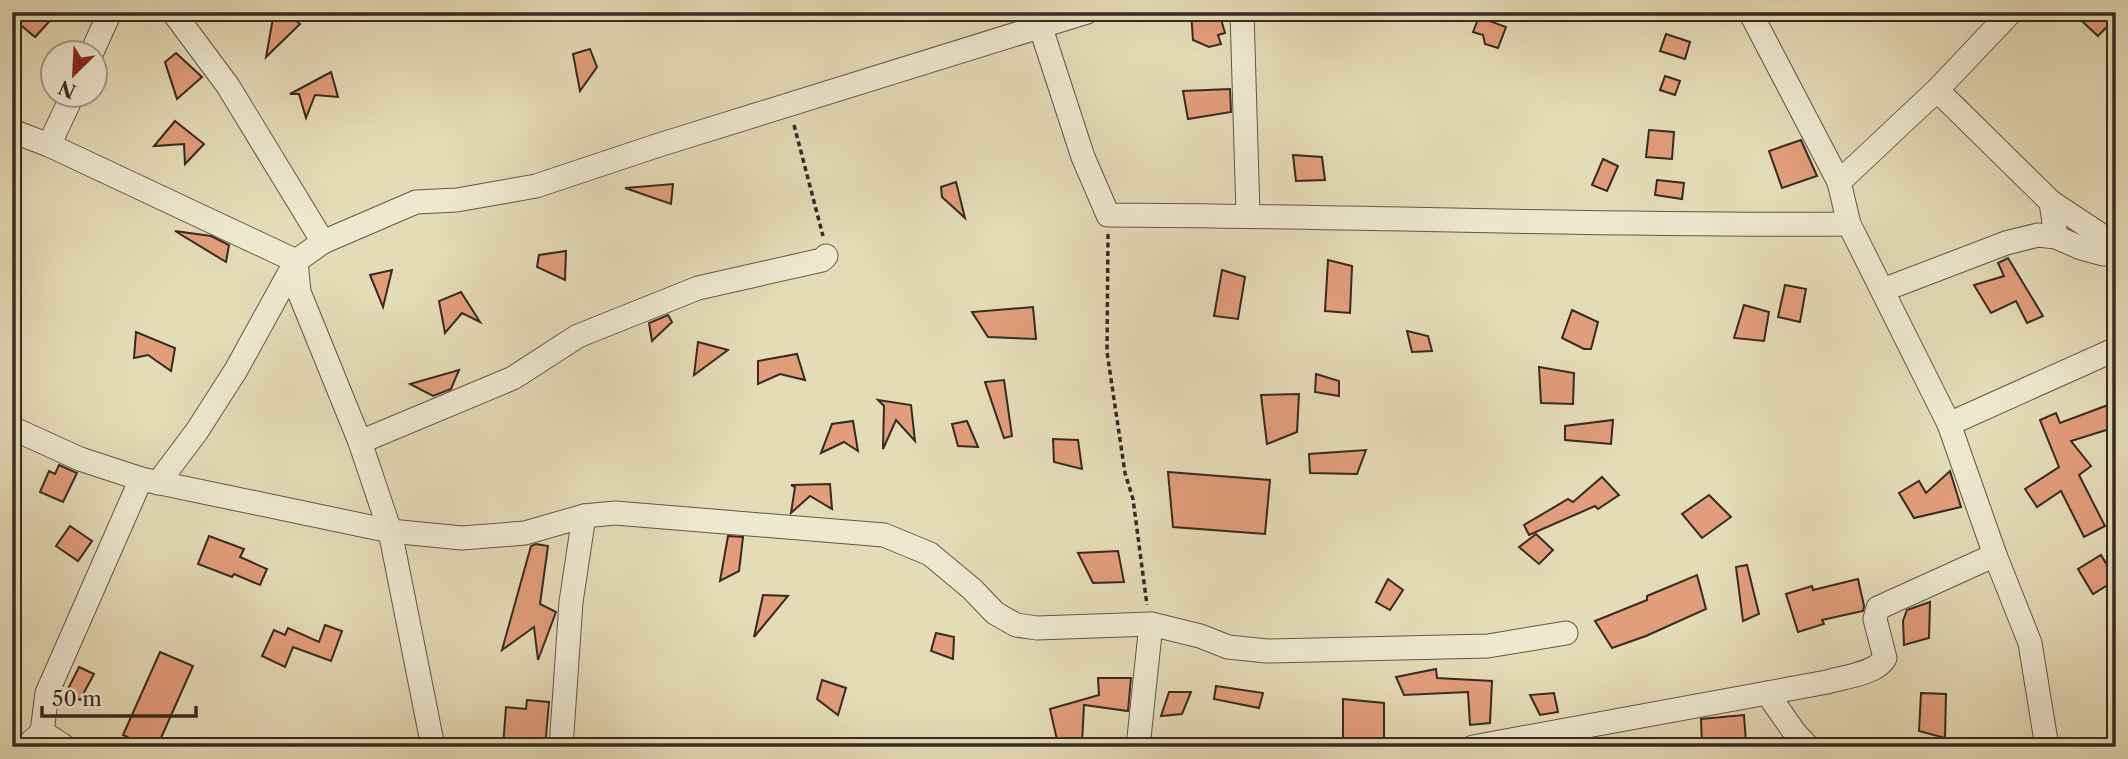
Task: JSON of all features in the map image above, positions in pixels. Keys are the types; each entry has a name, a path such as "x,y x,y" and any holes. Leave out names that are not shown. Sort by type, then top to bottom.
{"street":[{"path":"98,38 110,12"},
{"path":"173,12 228,86 323,242"},
{"path":"65,747 34,739 47,693 149,481 197,431 236,370 296,261 323,242 416,202 467,199 536,186 789,105 1038,19 1087,12"},
{"path":"1242,12 1248,215"},
{"path":"1751,12 1839,182 1849,224 1949,424 2029,643 2048,747"},
{"path":"1839,182 1937,90 2011,12"},
{"path":"1038,19 1083,158 1108,215 1849,224"},
{"path":"1937,90 2051,202 2116,245"},
{"path":"49,145 66,108"},
{"path":"12,131 49,145 296,261"},
{"path":"2051,202 2056,237"},
{"path":"1883,290 2006,243 2038,235 2056,237 2103,254 2116,254"},
{"path":"360,442 513,377 578,336 625,317 698,288 822,260 826,256"},
{"path":"296,261 299,292 360,442 390,531 433,747"},
{"path":"1949,424 2116,349"},
{"path":"12,428 80,459 149,481 390,531 463,538 525,533 584,516 615,513 884,535 930,554 972,589 995,613 1016,625 1037,628 1151,624 1200,636 1228,647 1267,651 1488,646 1566,633"},
{"path":"561,747 571,602 584,516"},
{"path":"1474,747 1827,682 1878,666 1885,658 1875,619 1878,608 1995,555"},
{"path":"1138,747 1151,624"},
{"path":"1767,693 1808,747"}],"path":[{"path":"789,105 826,256"},
{"path":"1108,215 1107,352 1125,473 1133,499 1151,624"}],"building":[{"path":"27,12 58,12 35,37 17,22"},
{"path":"286,12 300,24 266,57 273,18"},
{"path":"1191,12 1219,12 1225,33 1218,35 1221,44 1209,47 1193,40"},
{"path":"2072,12 2116,12 2116,17 2098,36"},
{"path":"1479,17 1506,27 1498,48 1485,44 1483,35 1473,32"},
{"path":"1666,34 1690,42 1685,59 1660,51"},
{"path":"590,49 597,67 580,91 573,54"},
{"path":"176,53 202,77 177,99 165,62"},
{"path":"331,72 338,97 315,95 306,118 299,94 290,94"},
{"path":"1665,76 1680,81 1675,95 1660,90"},
{"path":"1230,89 1231,112 1188,119 1183,91"},
{"path":"175,121 204,144 185,164 184,144 154,146"},
{"path":"1649,130 1674,132 1672,159 1646,157"},
{"path":"1801,140 1817,176 1782,188 1769,151"},
{"path":"1293,155 1322,157 1325,180 1296,181"},
{"path":"1603,159 1618,166 1607,191 1592,185"},
{"path":"1657,180 1684,183 1682,199 1655,195"},
{"path":"956,182 965,218 942,197 941,187"},
{"path":"673,184 671,204 625,188"},
{"path":"175,231 211,236 229,245 226,262"},
{"path":"566,251 565,280 537,267 539,255"},
{"path":"2008,258 2043,316 2027,323 2016,301 1991,313 1974,285 2004,276 1998,263"},
{"path":"1328,260 1352,266 1350,313 1325,311"},
{"path":"392,270 383,307 370,275"},
{"path":"1222,270 1245,277 1238,319 1214,316"},
{"path":"1785,285 1806,289 1800,322 1778,317"},
{"path":"461,292 480,322 462,313 445,333 439,301"},
{"path":"1744,305 1769,312 1764,341 1734,338"},
{"path":"1033,307 1036,339 988,337 972,312"},
{"path":"1572,310 1598,322 1591,349 1584,349 1562,338"},
{"path":"668,315 672,322 652,341 649,323"},
{"path":"1407,331 1428,336 1432,351 1412,352"},
{"path":"136,332 175,348 171,371 148,355 134,358"},
{"path":"698,342 728,350 694,375"},
{"path":"797,354 805,380 780,374 758,384 758,361"},
{"path":"1539,367 1574,373 1573,404 1541,403"},
{"path":"459,370 451,389 433,396 410,384"},
{"path":"1316,374 1339,381 1339,396 1315,392"},
{"path":"1004,380 1012,436 1004,438 985,382"},
{"path":"1299,394 1297,432 1267,444 1261,395"},
{"path":"878,400 911,405 915,441 896,420 883,449 884,406"},
{"path":"2116,402 2116,427 2071,441 2091,466 2079,475 2105,526 2084,537 2061,491 2037,507 2025,489 2059,467 2040,420 2056,413 2060,423"},
{"path":"1613,420 1611,444 1565,440 1565,426"},
{"path":"853,421 858,451 844,442 821,453 832,424"},
{"path":"967,421 978,447 958,446 952,424"},
{"path":"1053,439 1078,440 1082,469 1054,462"},
{"path":"1366,450 1357,474 1310,473 1309,454"},
{"path":"59,465 77,473 63,502 40,492 49,471 55,474"},
{"path":"1950,471 1961,507 1914,518 1899,493 1919,481 1926,493"},
{"path":"1168,472 1270,480 1265,534 1173,527"},
{"path":"1602,477 1619,495 1598,509 1595,506 1529,535 1524,525 1568,499 1573,502"},
{"path":"830,484 832,509 810,496 791,513 795,487 791,485"},
{"path":"1709,495 1731,517 1702,538 1682,514"},
{"path":"70,526 92,541 78,561 56,546"},
{"path":"1536,534 1553,550 1539,564 1519,547"},
{"path":"209,536 244,549 240,557 267,569 260,585 198,564"},
{"path":"728,536 743,537 739,571 720,581"},
{"path":"531,546 548,546 540,604 556,612 538,660 534,627 502,650"},
{"path":"1118,551 1124,582 1093,583 1078,553"},
{"path":"2101,555 2116,580 2093,594 2078,569"},
{"path":"1747,565 1759,614 1743,621 1736,567"},
{"path":"1697,575 1706,609 1612,648 1595,621 1647,600 1647,596"},
{"path":"1388,579 1403,590 1390,610 1376,602"},
{"path":"1858,579 1863,611 1822,620 1824,624 1798,632 1786,594 1812,586 1813,590"},
{"path":"763,595 788,596 754,637"},
{"path":"1930,602 1929,638 1904,645 1903,621 1907,610"},
{"path":"325,625 342,631 331,661 293,647 285,667 262,656 274,630 285,635 288,628 319,642"},
{"path":"936,633 954,637 953,659 931,651"},
{"path":"160,652 193,666 157,747 149,747 123,735"},
{"path":"79,667 94,674 80,700 66,693"},
{"path":"1436,669 1437,678 1492,681 1490,723 1470,725 1468,692 1404,695 1396,677"},
{"path":"1098,678 1131,678 1128,711 1084,705 1082,743 1058,744 1050,709 1099,695"},
{"path":"822,680 846,688 838,715 817,699"},
{"path":"1216,686 1263,693 1259,708 1214,699"},
{"path":"1169,692 1191,692 1182,714 1161,716"},
{"path":"1554,693 1558,712 1540,715 1530,695"},
{"path":"1921,693 1946,694 1945,738 1919,731"},
{"path":"1343,699 1384,703 1384,740 1343,745"},
{"path":"527,700 549,702 545,747 503,747 506,707 526,709"},
{"path":"1744,715 1746,742 1702,745 1701,719"}]}
